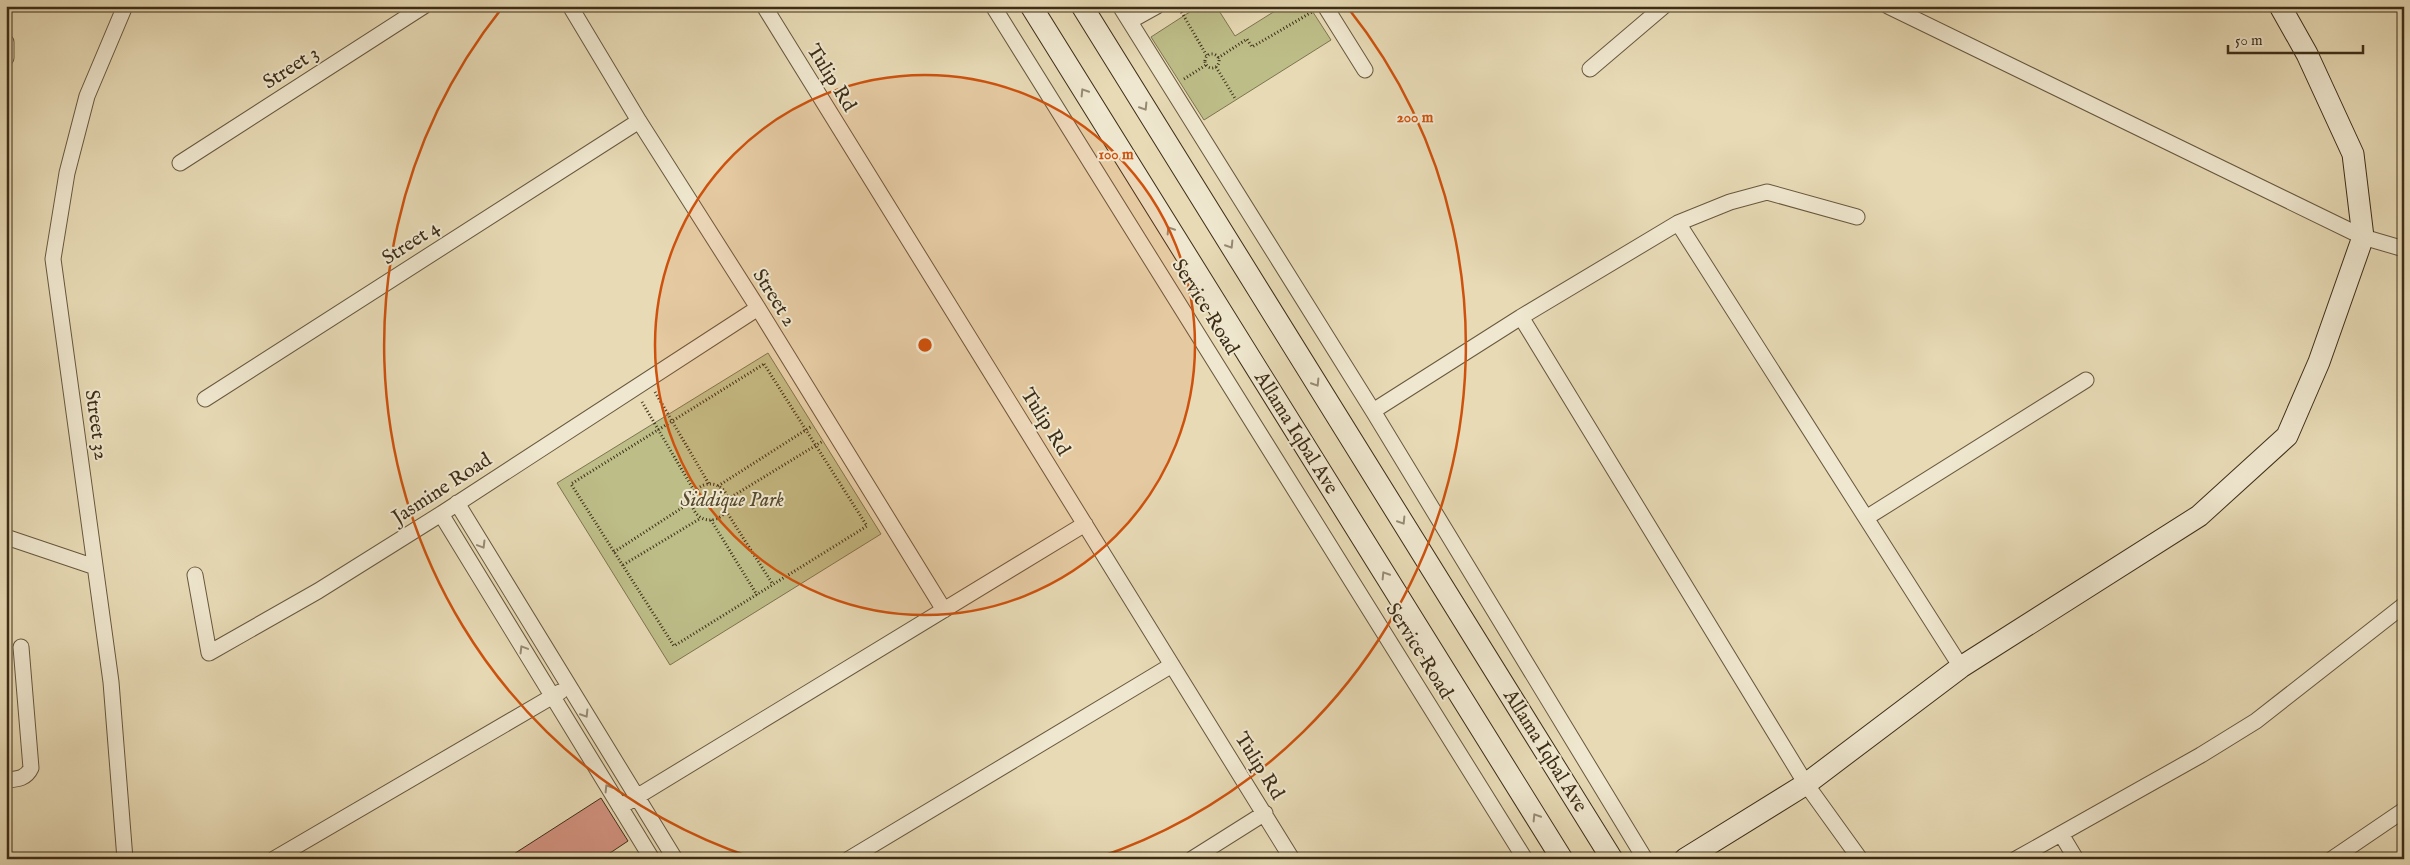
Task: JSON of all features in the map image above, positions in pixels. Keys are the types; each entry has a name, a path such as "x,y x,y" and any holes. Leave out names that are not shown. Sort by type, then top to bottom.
{"main road":[{"name":"Allama Iqbal Ave","path":"1031,6 1562,859"},
{"name":"Allama Iqbal Ave","path":"1082,6 1612,859"},
{"path":"1685,859 1806,784 1961,667 2199,516 2287,436 2319,362 2363,236 2353,154 2307,54 2280,6"}],"street":[{"name":"Street 32","path":"125,6 87,96 67,173 53,259 111,682 125,859"},
{"name":"Street 3","path":"180,163 424,6"},
{"name":"Street 2","path":"570,6 639,121 758,308 824,419 944,610"},
{"name":"Tulip Rd","path":"764,6 1292,859"},
{"name":"Service Road","path":"993,6 1525,859"},
{"path":"1120,6 1372,411 1645,859"},
{"path":"1130,21 1157,6"},
{"path":"1590,69 1664,6"},
{"path":"1888,6 2363,236 2404,249"},
{"path":"1319,9 1365,70"},
{"path":"6,42 6,58"},
{"name":"Street 4","path":"205,399 639,121"},
{"path":"1372,411 1521,316 1678,223 1730,202 1767,192 1857,217"},
{"path":"1678,223 1961,667"},
{"name":"Jasmine Road","path":"195,575 209,653 318,591 441,514 758,308"},
{"path":"1521,316 1806,784 1860,859"},
{"path":"1866,518 2086,380"},
{"path":"457,503 675,859"},
{"path":"441,514 620,807 646,857"},
{"path":"620,807 1084,524"},
{"path":"6,537 95,567"},
{"path":"2016,859 2256,721 2404,605"},
{"path":"6,780 20,779 28,774 31,768 21,646"},
{"path":"849,859 1172,665"},
{"path":"274,859 568,687"},
{"path":"2332,859 2404,810"},
{"path":"1192,859 1265,813"},
{"path":"2061,834 2076,859"}],"path":[{"path":"1178,6 1207,56 1206,65"},
{"path":"1218,58 1247,39 1252,47 1319,9"},
{"path":"1207,56 1214,54 1218,58 1216,67"},
{"path":"1171,88 1206,65"},
{"path":"1206,65 1209,68 1216,67"},
{"path":"1216,67 1236,100"},
{"path":"764,364 867,526 674,646 571,484 657,430 764,364"},
{"path":"648,379 709,484"},
{"path":"634,388 695,492"},
{"path":"718,486 824,419"},
{"path":"728,499 834,434"},
{"path":"709,484 722,489 728,499 726,511 717,519 711,520 701,518 694,511 692,502 695,492 709,484"},
{"path":"614,552 692,502"},
{"path":"726,511 772,583"},
{"path":"623,565 701,518"},
{"path":"711,520 757,595"}],"green space":[{"path":"1199,6 1216,6 1235,36 1283,6 1309,6 1331,40 1204,120 1151,37"},
{"name":"Siddique Park","path":"768,353 881,534 670,665 557,483"}],"building":[{"path":"601,798 628,841 601,859 506,859"}]}
